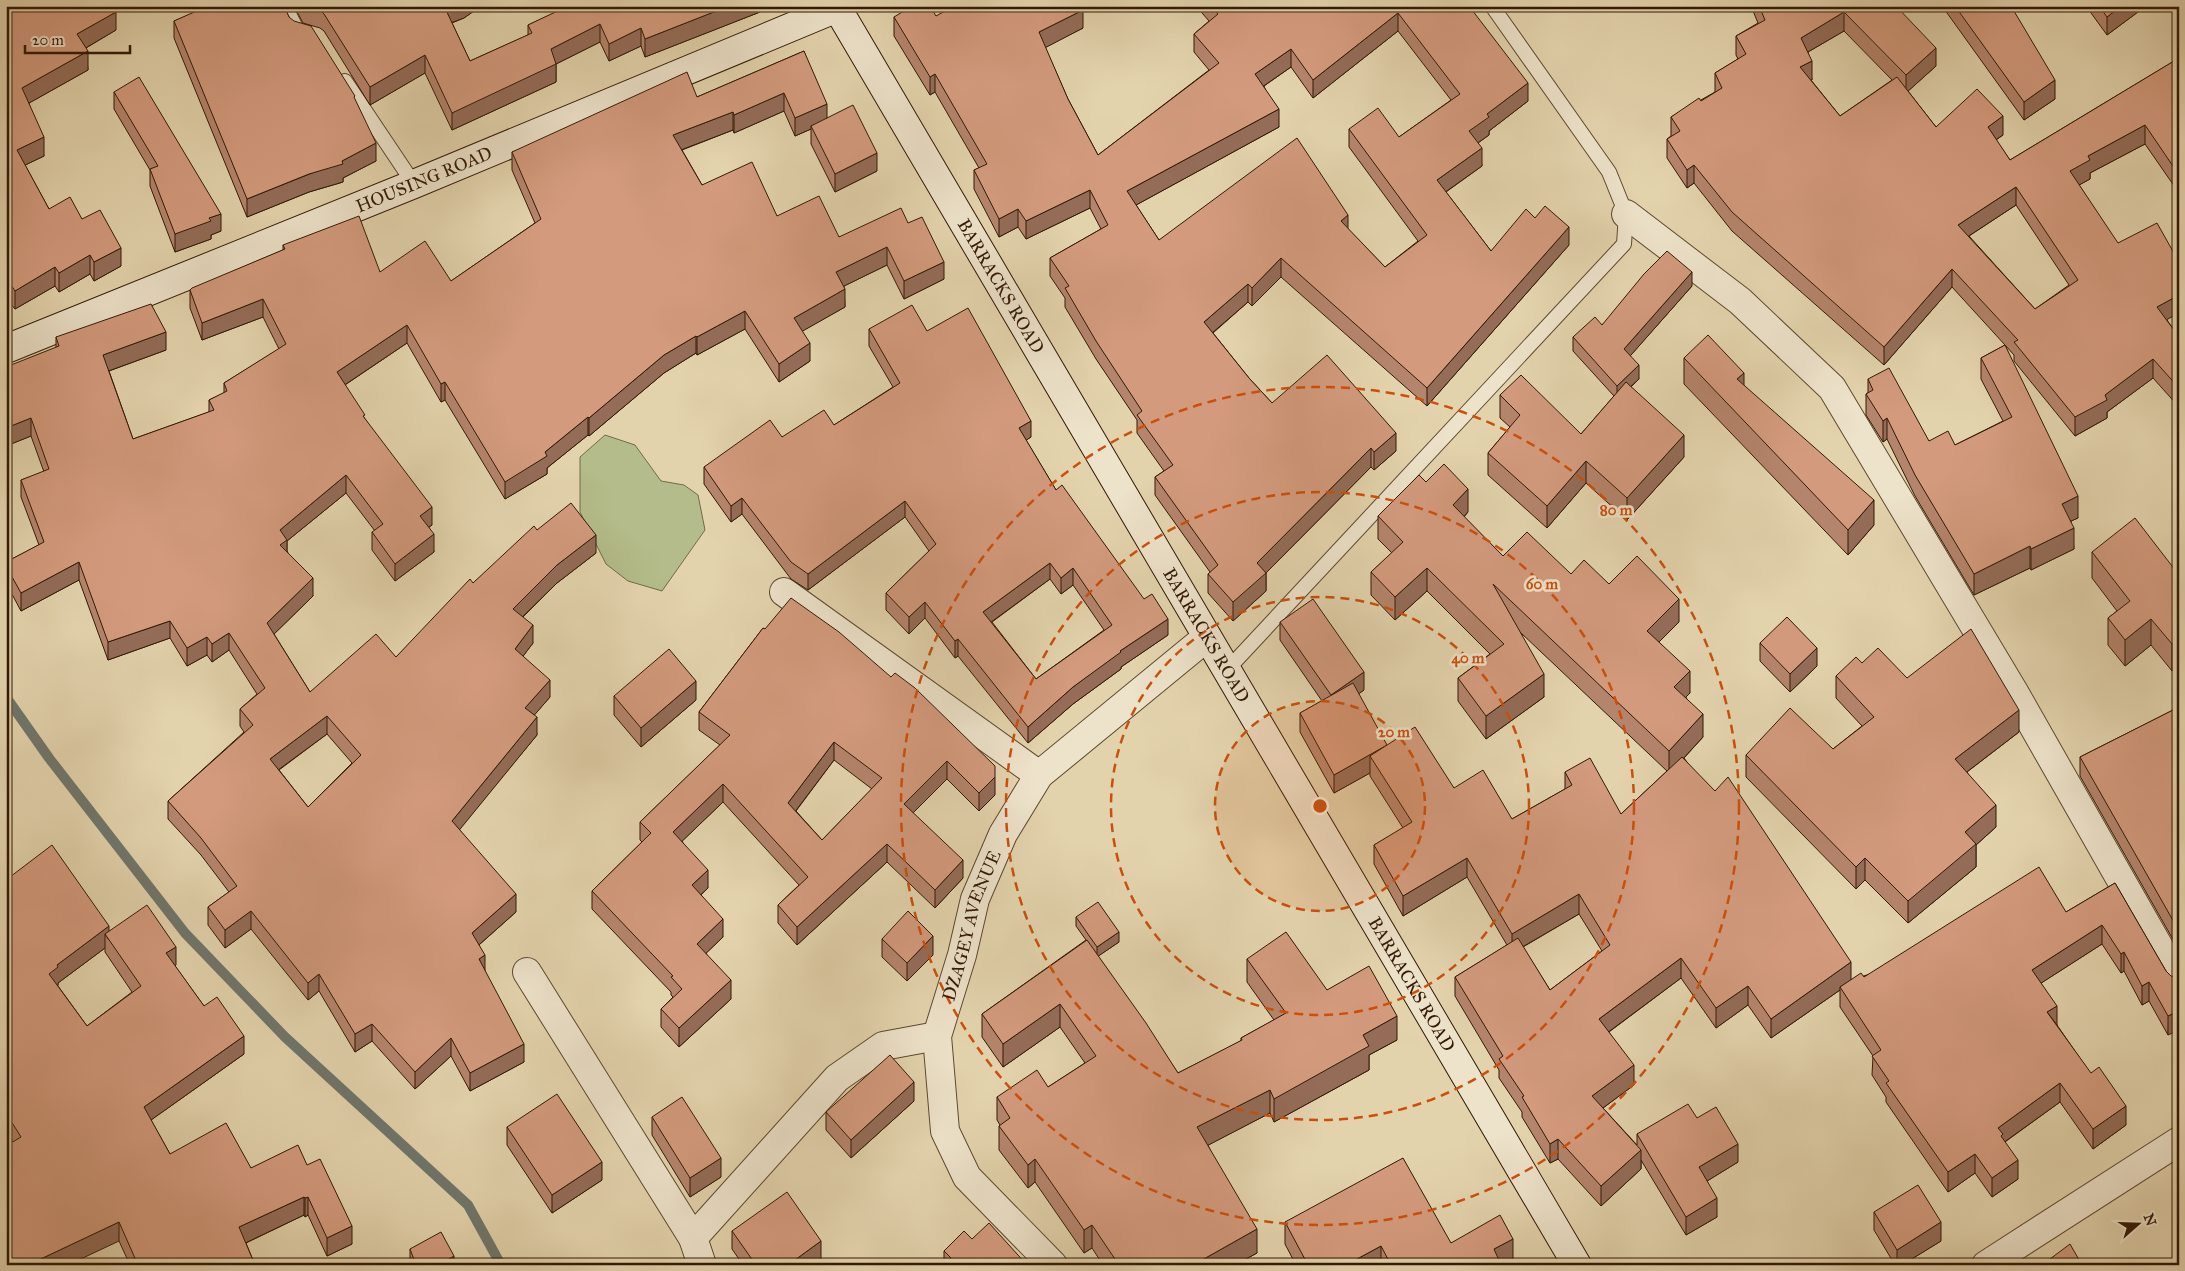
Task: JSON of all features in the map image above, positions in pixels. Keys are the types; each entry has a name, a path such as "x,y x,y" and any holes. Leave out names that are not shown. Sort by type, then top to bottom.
{"street":[{"name":"HOUSING ROAD","path":"6,349 414,184 838,7"},
{"name":"BARRACKS ROAD","path":"838,7 1208,637 1226,671 1578,1265"},
{"path":"1626,214 1740,301 1832,388 2014,692 2179,982"},
{"path":"784,592 1039,775"},
{"name":"DZAGEY AVENUE","path":"1053,1265 967,1177 945,1131 937,1036 962,955 975,900 1003,834 1039,775 1208,637"},
{"path":"528,972 693,1238 702,1265"},
{"path":"693,1238 837,1078 883,1046 937,1036"},
{"path":"1986,1265 2179,1141"}],"lane":[{"path":"285,6 297,30 318,36"},
{"path":"1226,671 1624,244 1626,214 1609,172 1492,6"},
{"path":"338,71 414,184"}],"green space":[{"path":"605,435 635,445 661,481 684,485 698,495 705,530 662,591 628,581 606,564 580,512 580,457"}],"building":[{"path":"6,6 113,6 116,12 77,34 88,51 22,88 44,137 17,150 49,209 70,197 82,219 100,210 121,248 94,262 90,255 59,273 55,267 15,291 11,285 6,288"},
{"path":"200,6 284,6 289,17 294,21 311,26 355,96 376,143 342,161 343,164 309,174 247,199 174,21 201,9"},
{"path":"307,6 449,6 445,8 470,61 532,33 528,25 568,6 729,6 645,39 641,28 609,44 600,24 551,49 556,64 452,113 425,55 370,87 324,14 320,10"},
{"path":"912,6 930,6 936,16 954,6 1082,6 1083,10 1039,32 1068,99 1098,155 1219,63 1194,34 1218,14 1211,6 1469,6 1528,83 1487,114 1489,117 1469,131 1482,148 1437,180 1491,251 1526,209 1535,218 1545,206 1569,227 1427,388 1281,258 1252,288 1248,284 1204,322 1249,378 1272,403 1327,355 1396,433 1374,452 1371,448 1257,563 1266,573 1233,602 1208,574 1218,565 1155,477 1173,465 1137,415 1142,411 1096,341 1065,288 1069,286 1050,258 1108,225 1090,190 1026,221 1018,209 999,219 974,170 987,164 935,74 930,77 894,17","holes":["1398,13 1460,94 1399,137 1378,108 1349,129 1427,235 1385,267 1341,221 1348,215 1297,138 1159,240 1127,191 1279,109 1255,74 1291,49 1313,80"]},
{"path":"1759,6 1896,6 1936,48 1906,75 1844,12 1801,38 1812,61 1800,67 1840,116 1897,77 1936,127 1977,89 2003,116 1988,127 2010,160 2179,58 2179,175 2145,125 2088,156 2090,160 2070,171 2118,243 2157,223 2179,262 2179,295 2157,307 2179,337 2179,388 2153,359 2105,395 2107,400 2075,417 2014,342 2018,340 1952,269 1884,347 1732,212 1694,165 1687,170 1667,139 1680,131 1671,117 1699,98 1701,101 1722,88 1715,73 1746,54 1736,36 1765,20","holes":["2016,187 2078,280 2035,309 1958,225"]},
{"path":"1955,6 2011,6 2055,80 2024,102"},
{"path":"2099,6 2121,6 2107,17"},
{"path":"804,51 827,104 795,118 784,93 734,115 733,112 673,135 702,185 752,162 777,216 819,196 839,237 901,208 908,223 922,217 944,262 904,281 887,247 836,272 845,289 794,318 810,343 779,364 745,311 664,355 545,452 547,456 505,482 445,382 441,384 407,325 337,372 365,415 363,416 432,507 420,516 434,534 395,564 372,532 383,524 346,475 280,530 287,540 280,545 313,578 267,623 310,692 376,634 396,657 470,579 473,583 534,526 537,530 571,503 596,535 557,565 513,609 533,625 515,649 550,680 525,708 537,717 452,821 516,894 472,933 485,955 479,959 524,1044 470,1073 451,1038 415,1072 372,1024 355,1034 319,974 308,983 251,911 225,930 208,907 237,886 201,838 168,801 253,725 240,709 265,688 229,633 212,644 207,637 187,648 170,621 108,642 79,562 21,593 6,566 6,562 44,542 21,480 49,469 31,418 6,428 6,367 59,346 56,337 151,304 166,332 103,355 133,439 214,410 209,400 227,391 224,383 286,344 263,299 202,323 190,290 192,288 285,249 283,245 359,216 380,272 425,241 451,281 541,219 512,152 687,72 697,97","holes":["327,716 361,755 308,807 270,759"]},
{"path":"139,77 221,214 209,218 211,221 175,234 150,169 158,166 114,92"},
{"path":"853,105 877,153 835,174 811,126"},
{"path":"1667,251 1692,272 1624,349 1639,365 1617,386 1573,337 1595,317 1602,325 1644,274"},
{"path":"912,305 927,331 968,308 1031,421 1019,428 1056,490 1062,485 1144,599 1152,594 1168,619 1120,651 1073,687 1028,727 958,639 955,641 925,602 909,617 886,593 936,544 905,501 808,574 791,562 742,498 731,506 704,467 770,420 782,437 824,410 834,425 900,383 869,329","holes":["1050,563 1061,578 1073,568 1112,625 1036,679 983,612"]},
{"path":"1708,335 1744,373 1737,379 1874,500 1848,530 1684,358"},
{"path":"2005,345 2078,496 2062,504 2074,528 2031,549 2030,546 1974,574 1915,475 1887,418 1883,421 1866,394 1873,390 1868,379 1889,368 1929,441 1948,431 1955,445 2012,417 1981,358"},
{"path":"1521,375 1581,434 1626,382 1684,435 1627,498 1586,461 1547,506 1488,453 1520,415 1500,395"},
{"path":"1444,464 1468,489 1453,505 1503,556 1527,532 1571,574 1584,560 1609,584 1637,556 1679,599 1647,631 1690,671 1674,687 1703,714 1669,751 1493,584 1544,674 1486,716 1458,678 1504,644 1427,568 1395,597 1371,572 1403,542 1378,516 1419,475 1426,482"},
{"path":"2135,518 2179,575 2179,639 2172,644 2151,619 2125,640 2108,618 2130,601 2092,552"},
{"path":"791,598 839,632 891,677 895,673 915,688 995,766 995,777 979,793 947,761 904,804 963,860 935,890 887,844 797,927 778,905 808,877 723,784 673,832 708,870 692,885 723,919 697,944 731,980 679,1028 661,1009 682,989 671,977 673,976 592,891 651,833 640,822 730,735 699,712 763,628 765,629","holes":["834,742 882,778 822,840 788,803"]},
{"path":"1313,599 1364,672 1331,695 1280,622"},
{"path":"1787,617 1817,648 1790,674 1760,643"},
{"path":"1971,629 2019,710 1955,759 1996,805 1965,832 1976,844 1908,901 1865,858 1856,867 1746,755 1790,708 1833,749 1874,717 1836,676 1856,657 1862,663 1878,648 1907,678"},
{"path":"669,649 696,681 641,728 614,696"},
{"path":"1353,683 1387,745 1334,775 1300,713"},
{"path":"2179,707 2179,931 2080,757"},
{"path":"1415,727 1454,788 1483,770 1512,819 1572,785 1565,772 1590,758 1621,814 1682,757 1715,791 1728,777 1851,962 1771,1019 1748,986 1716,1008 1681,958 1599,1019 1634,1065 1592,1096 1641,1150 1601,1186 1558,1139 1550,1144 1522,1097 1524,1096 1499,1059 1503,1056 1455,977 1518,938 1550,990 1610,945 1579,894 1512,934 1467,858 1403,896 1374,845 1412,822 1370,756"},
{"path":"52,845 109,926 57,965 58,967 49,974 87,1026 141,986 105,934 147,905 176,947 166,953 204,1006 217,997 244,1036 144,1107 170,1154 226,1123 251,1168 298,1145 307,1165 320,1159 352,1226 327,1238 308,1197 304,1197 239,1227 255,1265 138,1265 119,1222 28,1265 6,1265 6,1146 21,1137 6,1113 6,880"},
{"path":"2039,867 2066,912 2115,883 2166,971 2171,976 2179,978 2179,1011 2168,1016 2149,982 2142,986 2124,952 2121,954 2102,925 2032,970 2057,1006 2047,1012 2091,1073 2099,1067 2126,1106 2093,1129 2060,1083 1998,1128 2003,1134 2001,1136 2018,1160 1992,1178 1975,1154 1948,1172 1886,1083 1889,1081 1872,1056 1881,1050 1840,987 1861,973 1864,977"},
{"path":"1098,902 1119,932 1097,947 1076,917"},
{"path":"908,911 933,936 907,963 882,939"},
{"path":"1286,932 1327,990 1369,966 1397,1016 1363,1035 1369,1046 1274,1099 1270,1090 1197,1127 1257,1229 1202,1260 1205,1265 1119,1265 1092,1225 1084,1230 1035,1159 1028,1165 999,1126 1010,1118 997,1097 1037,1070 1048,1087 1096,1056 1060,1004 1003,1044 982,1014 1087,940 1146,1023 1178,1073 1242,1040 1241,1038 1286,1013 1247,959"},
{"path":"890,1055 914,1082 851,1140 826,1112"},
{"path":"557,1094 602,1162 552,1195 507,1127"},
{"path":"682,1097 721,1158 690,1178 652,1117"},
{"path":"1688,1104 1697,1118 1716,1107 1738,1144 1699,1167 1717,1198 1686,1217 1637,1134"},
{"path":"1403,1158 1451,1243 1500,1215 1513,1239 1494,1249 1501,1265 1391,1265 1381,1246 1346,1265 1308,1265 1285,1222"},
{"path":"1918,1185 1941,1222 1897,1250 1874,1212"},
{"path":"787,1192 821,1241 788,1265 756,1265 732,1231"},
{"path":"989,1223 1027,1265 944,1265 951,1258 944,1251 964,1231 972,1239"},
{"path":"441,1232 454,1256 439,1265 416,1265 410,1249"},
{"path":"2070,1244 2082,1265 2042,1265"}],"waterway":[{"path":"6,697 49,758 185,933 285,1037 468,1205 501,1265"}]}
